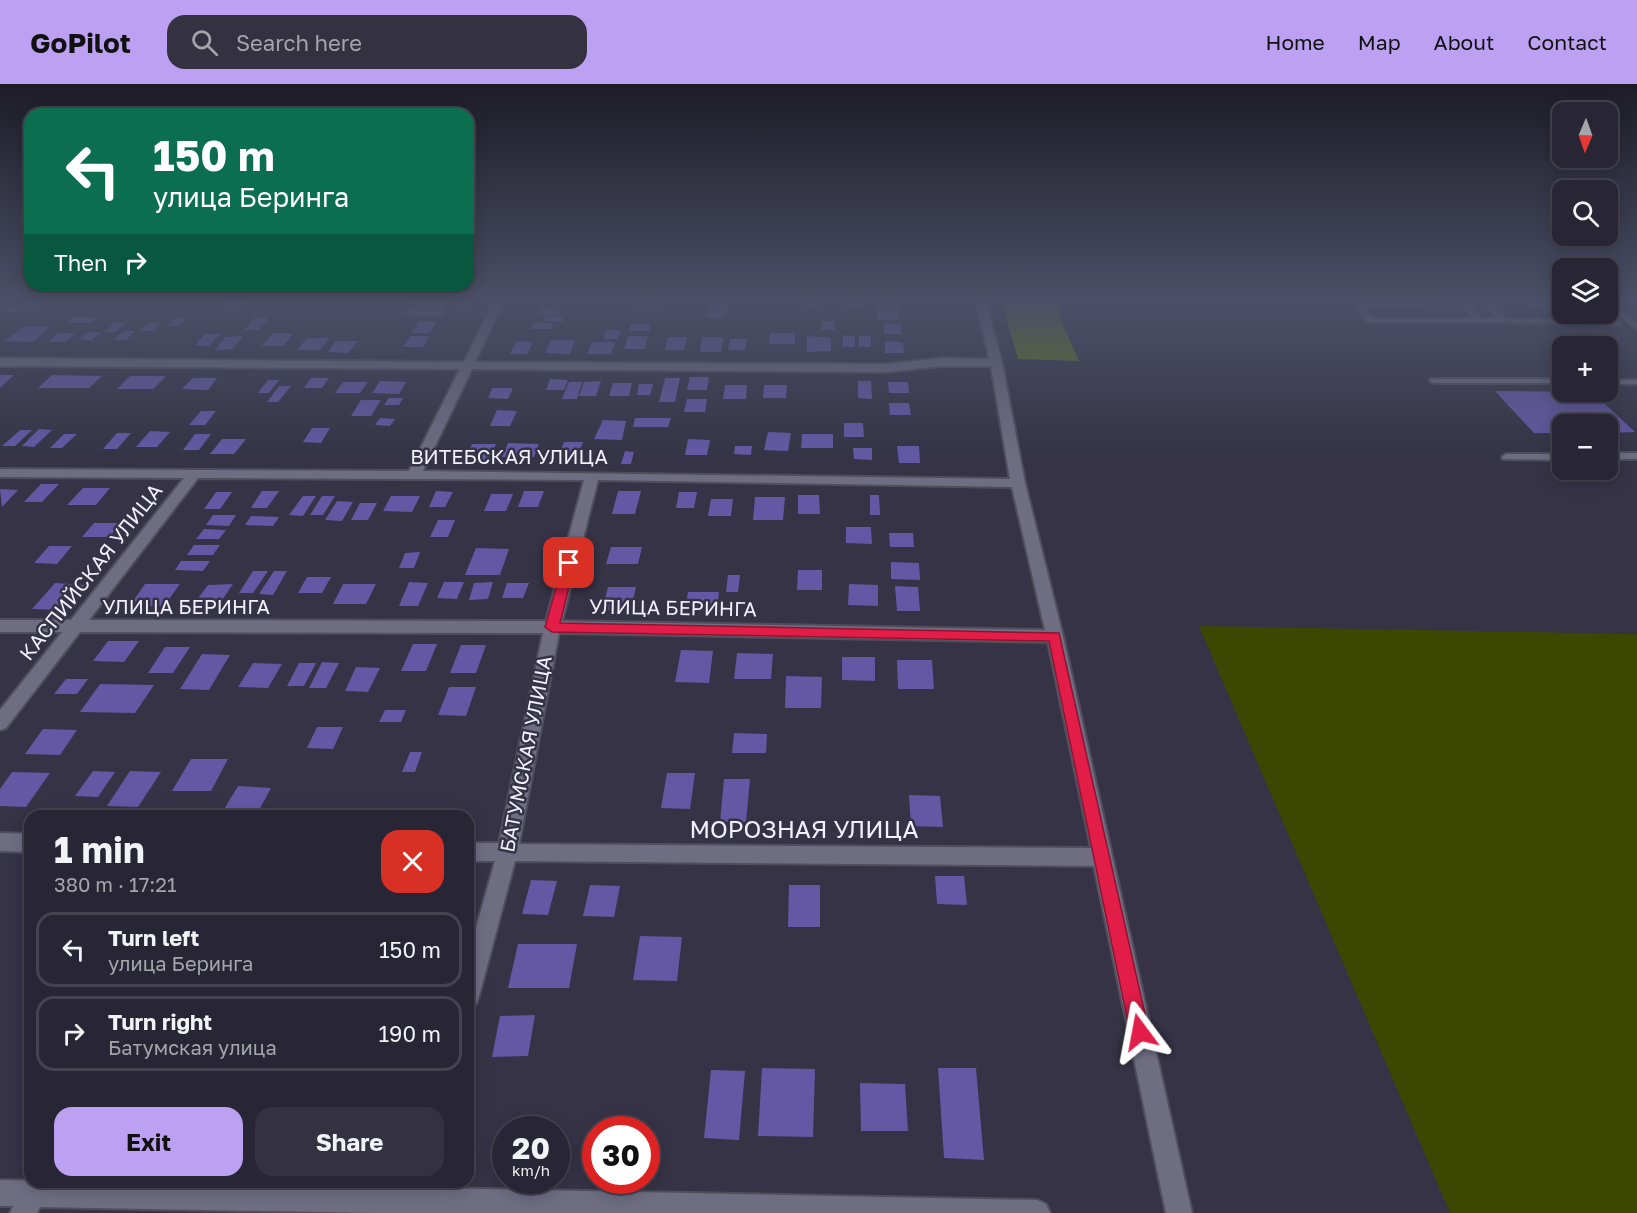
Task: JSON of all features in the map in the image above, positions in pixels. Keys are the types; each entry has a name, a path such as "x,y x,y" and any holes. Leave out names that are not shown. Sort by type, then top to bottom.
{"street":[{"path":"414,476 473,354"},
{"path":"994,354 1018,483 1054,636 1100,857 1179,1213"},
{"path":"0,362 886,368 943,362 996,363"},
{"name":"ВИТЕБСКАЯ УЛИЦА","path":"0,473 193,476 592,476 1018,483"},
{"name":"КАСПИЙСКАЯ УЛИЦА","path":"0,723 193,476"},
{"name":"БАТУМСКАЯ УЛИЦА","path":"474,974 507,853 552,627 592,476"},
{"name":"УЛИЦА БЕРИНГА","path":"0,626 74,628 552,627 1054,636"},
{"path":"0,842 24,843"},
{"name":"МОРОЗНАЯ УЛИЦА","path":"474,852 1100,857"},
{"path":"0,1193 28,1204 412,1199 1037,1213"}],"lane":[{"path":"1434,381 1552,381"},
{"path":"1618,382 1637,382"},
{"path":"1618,456 1637,456"},
{"path":"1506,457 1552,457"}],"green space":[{"path":"1016,354 1076,354 1079,361 1018,359"},
{"path":"1199,626 1637,634 1637,1213 1450,1213"}],"building":[{"path":"0,375 14,375 0,388"},
{"path":"52,375 102,376 89,388 38,388"},
{"path":"130,376 166,376 153,389 117,389"},
{"path":"690,377 709,377 707,390 687,390"},
{"path":"193,378 217,378 208,390 182,389"},
{"path":"311,378 329,378 322,388 304,388"},
{"path":"665,378 680,378 675,402 659,402"},
{"path":"550,379 568,380 564,390 546,390"},
{"path":"268,380 279,380 269,393 258,393"},
{"path":"380,381 406,382 399,394 372,393"},
{"path":"601,381 596,396 579,396 584,382"},
{"path":"858,381 871,381 872,399 858,398"},
{"path":"343,382 368,382 360,393 335,393"},
{"path":"569,382 582,382 577,399 562,399"},
{"path":"888,382 908,382 909,393 889,393"},
{"path":"613,383 632,383 629,396 609,396"},
{"path":"639,384 653,384 650,395 637,395"},
{"path":"725,385 747,385 746,399 723,399"},
{"path":"764,385 787,385 786,398 763,398"},
{"path":"279,386 291,386 278,402 267,402"},
{"path":"492,388 513,388 508,399 488,398"},
{"path":"1495,391 1552,392 1552,402 1603,402 1616,414 1552,414 1552,433 1534,433"},
{"path":"389,398 403,398 399,405 384,405"},
{"path":"687,399 707,399 705,412 684,412"},
{"path":"361,400 381,400 371,416 351,416"},
{"path":"889,403 909,403 911,415 890,415"},
{"path":"497,410 517,411 510,426 490,426"},
{"path":"201,411 216,411 205,425 189,425"},
{"path":"1618,416 1635,432 1618,433"},
{"path":"380,418 395,419 390,426 375,425"},
{"path":"635,418 671,418 668,427 633,427"},
{"path":"603,420 626,421 622,440 594,439"},
{"path":"844,423 863,423 864,437 844,437"},
{"path":"312,428 330,428 321,443 303,442"},
{"path":"39,429 52,430 34,447 22,446"},
{"path":"20,430 32,430 15,446 2,446"},
{"path":"150,431 170,432 157,447 136,447"},
{"path":"768,432 791,433 788,451 764,450"},
{"path":"117,433 131,433 117,449 103,449"},
{"path":"64,434 77,434 62,448 50,448"},
{"path":"195,434 211,434 199,450 183,450"},
{"path":"802,434 833,434 833,448 801,448"},
{"path":"222,439 246,439 234,454 210,454"},
{"path":"688,439 710,440 707,455 685,455"},
{"path":"564,442 583,442 577,459 558,458"},
{"path":"508,443 539,444 534,457 502,457"},
{"path":"472,444 496,444 489,460 464,460"},
{"path":"735,446 752,446 751,455 734,454"},
{"path":"897,446 919,446 920,463 899,463"},
{"path":"853,448 872,448 872,460 854,459"},
{"path":"625,451 634,452 631,464 621,464"},
{"path":"41,484 59,484 42,502 24,502"},
{"path":"83,488 110,488 96,505 67,505"},
{"path":"0,489 18,490 2,507"},
{"path":"262,491 279,491 267,508 251,508"},
{"path":"436,491 453,492 445,507 429,507"},
{"path":"524,491 544,491 538,507 518,507"},
{"path":"618,491 641,491 635,514 612,514"},
{"path":"216,492 232,492 220,509 204,509"},
{"path":"679,492 697,492 694,508 676,508"},
{"path":"491,494 513,494 506,511 484,511"},
{"path":"798,495 819,495 820,514 798,514"},
{"path":"870,495 879,495 880,515 870,515"},
{"path":"303,496 316,496 303,516 289,515"},
{"path":"322,496 335,496 323,515 310,515"},
{"path":"391,496 420,496 412,512 383,511"},
{"path":"755,497 785,497 783,520 753,520"},
{"path":"711,499 733,499 731,516 708,516"},
{"path":"337,501 353,502 342,521 325,520"},
{"path":"360,503 377,503 368,520 351,520"},
{"path":"213,515 236,515 229,526 206,525"},
{"path":"251,516 279,517 273,526 245,525"},
{"path":"438,520 455,520 448,537 430,537"},
{"path":"94,523 121,523 109,537 82,537"},
{"path":"846,527 871,527 872,544 846,543"},
{"path":"204,529 226,530 219,539 196,539"},
{"path":"889,533 913,533 914,547 890,547"},
{"path":"194,545 220,545 213,555 187,555"},
{"path":"49,546 72,546 57,564 34,563"},
{"path":"611,547 642,547 638,564 606,564"},
{"path":"476,548 509,549 500,575 465,575"},
{"path":"420,552 414,568 399,568 405,553"},
{"path":"181,561 210,561 203,571 175,570"},
{"path":"891,562 919,563 920,580 891,579"},
{"path":"798,570 822,570 822,590 797,590"},
{"path":"253,571 268,571 253,593 239,593"},
{"path":"274,571 287,571 273,595 259,594"},
{"path":"728,575 740,575 738,592 726,592"},
{"path":"307,577 331,577 322,593 298,593"},
{"path":"409,582 428,583 418,606 399,606"},
{"path":"444,582 464,582 457,599 437,598"},
{"path":"493,582 488,599 469,600 474,583"},
{"path":"55,583 85,585 63,610 32,609"},
{"path":"507,583 529,583 523,598 502,598"},
{"path":"145,584 180,584 164,606 129,607"},
{"path":"233,584 218,606 192,606 208,585"},
{"path":"343,584 376,584 366,604 333,604"},
{"path":"849,584 878,585 878,606 848,605"},
{"path":"895,586 918,587 920,611 897,611"},
{"path":"608,587 636,587 631,610 602,610"},
{"path":"688,592 719,592 717,611 685,610"},
{"path":"108,641 139,641 124,662 93,661"},
{"path":"413,644 437,644 426,671 401,671"},
{"path":"461,645 486,645 476,673 450,673"},
{"path":"165,647 190,647 173,673 148,673"},
{"path":"681,650 713,651 709,683 675,682"},
{"path":"737,653 773,654 771,679 734,679"},
{"path":"202,654 230,655 209,690 180,689"},
{"path":"842,657 875,657 875,681 842,680"},
{"path":"897,660 932,660 934,689 898,689"},
{"path":"322,662 339,663 326,688 309,688"},
{"path":"253,663 282,664 268,688 238,687"},
{"path":"299,663 316,663 304,686 287,686"},
{"path":"356,667 380,668 368,692 345,691"},
{"path":"786,676 822,677 821,708 785,708"},
{"path":"66,679 88,679 77,694 54,694"},
{"path":"100,684 154,685 135,713 80,712"},
{"path":"449,687 476,687 466,716 438,715"},
{"path":"385,710 406,710 401,722 379,722"},
{"path":"317,727 343,727 333,749 307,748"},
{"path":"43,729 77,730 60,755 25,754"},
{"path":"734,733 767,734 766,753 732,753"},
{"path":"410,752 422,752 415,772 402,772"},
{"path":"191,759 228,759 211,791 172,791"},
{"path":"93,771 115,772 98,797 75,796"},
{"path":"130,771 161,772 138,807 107,806"},
{"path":"12,772 50,773 26,807 0,806 0,789"},
{"path":"667,773 695,773 690,809 661,808"},
{"path":"724,779 750,779 746,822 720,822"},
{"path":"238,786 271,788 259,810 224,810"},
{"path":"909,795 940,796 943,827 911,826"},
{"path":"935,876 964,876 967,905 937,904"},
{"path":"531,880 557,881 548,915 522,914"},
{"path":"590,885 620,886 614,917 583,916"},
{"path":"789,885 820,885 820,927 788,927"},
{"path":"640,936 682,937 677,981 633,980"},
{"path":"518,944 577,944 569,988 508,988"},
{"path":"535,1015 528,1056 492,1057 500,1016"},
{"path":"762,1068 815,1069 813,1137 758,1136"},
{"path":"938,1068 976,1068 984,1160 944,1158"},
{"path":"711,1070 745,1071 739,1140 704,1138"},
{"path":"860,1083 905,1084 908,1131 861,1131"}],"route":[{"path":"569,563 552,627 1054,636 1100,857 1140,1032"}]}
